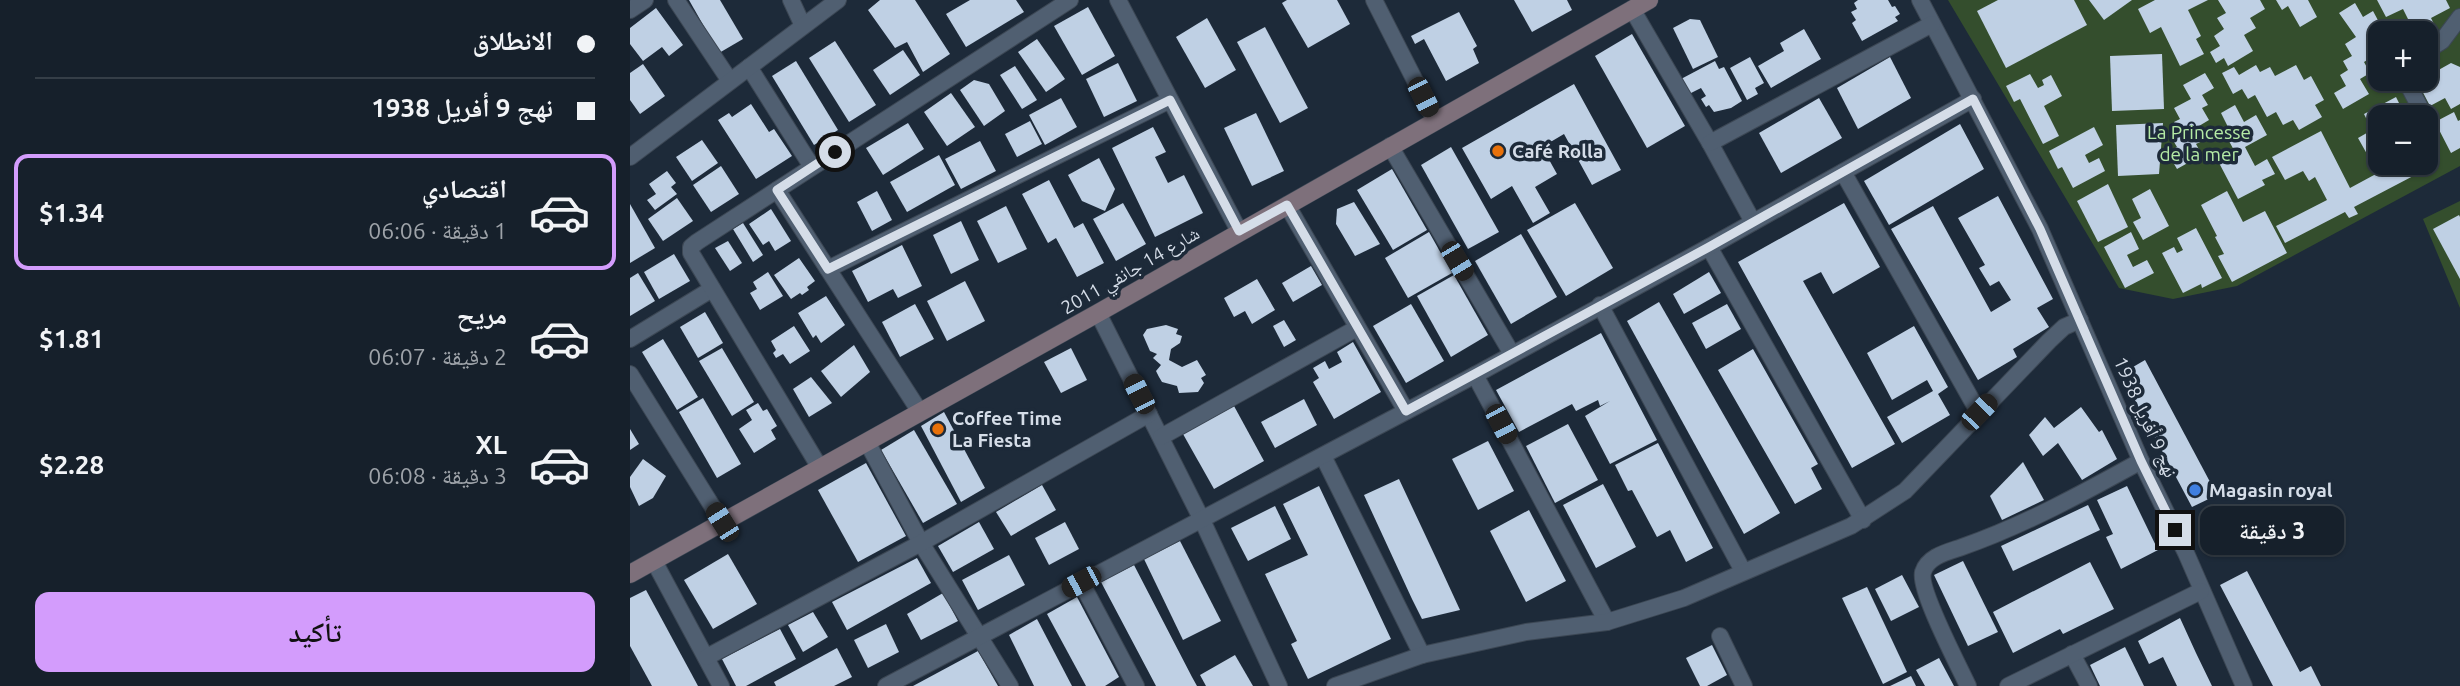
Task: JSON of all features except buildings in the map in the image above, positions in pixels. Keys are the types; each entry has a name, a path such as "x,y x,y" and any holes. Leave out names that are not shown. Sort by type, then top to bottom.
{"street":[{"path":"630,10 645,0"},
{"path":"676,0 730,81"},
{"path":"791,0 803,26"},
{"path":"630,157 838,0"},
{"path":"820,468 712,289 691,253 691,247 1070,0"},
{"path":"1118,0 1239,231"},
{"path":"1374,0 1436,120"},
{"name":"شارع 14 جانفي 2011","path":"630,574 1098,313 1649,0"},
{"name":"نهج 9 أفريل 1938","path":"1920,0 2040,229 2141,461 2186,553 2244,686"},
{"path":"1632,9 1753,222"},
{"path":"2438,44 2460,17"},
{"path":"1710,143 1932,24"},
{"path":"749,68 812,167"},
{"path":"886,686 1475,375 1973,99"},
{"path":"828,269 1170,100"},
{"path":"1390,146 1511,354"},
{"path":"1843,172 1979,412"},
{"path":"777,190 919,412"},
{"path":"1287,205 1406,411"},
{"path":"1709,247 1863,520"},
{"path":"630,339 712,289"},
{"path":"1600,305 1743,571"},
{"path":"1098,313 1202,520 1279,686"},
{"path":"1335,686 1422,654 1526,632 1607,622 1684,598 1863,520 1905,491 2064,327 2082,325"},
{"path":"1161,437 1357,328"},
{"path":"630,374 722,522"},
{"path":"1475,375 1607,622"},
{"path":"707,657 921,543 1149,414"},
{"path":"867,442 921,543 1010,686"},
{"path":"1323,456 1422,654"},
{"path":"1968,686 1926,595 1922,576 1927,565 1937,556 1994,536 2057,507 2141,461"},
{"path":"654,561 721,686"},
{"path":"1081,582 1136,686"},
{"path":"2008,686 2201,591"},
{"path":"1720,636 1744,686"},
{"path":"2072,654 2089,686"}],"green space":[{"name":"La Princesse de la mer","path":"1948,0 2460,0 2460,166 2237,286 2173,299 2119,288"},
{"path":"2460,201 2460,308 2423,219"}],"place":[{"name":"Café Rolla","path":"1498,151"},
{"name":"Coffee Time La Fiesta","path":"938,429"},
{"name":"Magasin royal","path":"2195,490"}],"route":[{"path":"835,152 777,190 828,269 1170,100 1239,231 1287,205 1406,411 1709,247 1973,99 2040,229 2141,461 2175,530"}]}
